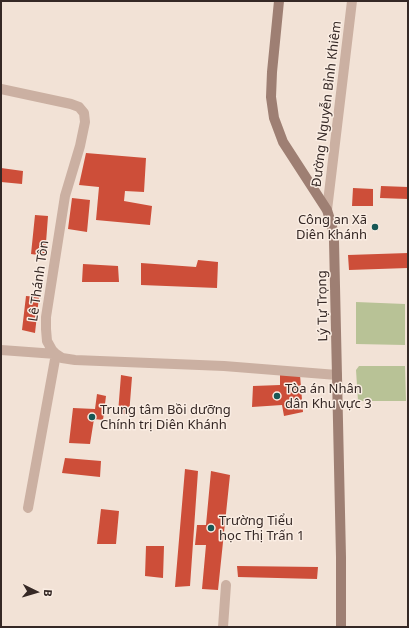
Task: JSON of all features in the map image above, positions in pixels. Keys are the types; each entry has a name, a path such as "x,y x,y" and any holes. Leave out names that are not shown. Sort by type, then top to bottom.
{"street":[{"name":"Lý Tự Trọng","path":"279,1 272,72 271,97 274,118 283,142 327,210 332,226 334,241 341,557 341,627"},
{"name":"Đường Nguyễn Bỉnh Khiêm","path":"327,210 352,1"},
{"name":"Lê Thánh Tôn","path":"1,90 71,104 79,107 84,113 85,122 65,196 46,317 47,341 56,354"},
{"path":"1,350 56,354 62,358 75,360 224,366 337,375"},
{"path":"28,508 56,354"},
{"path":"223,627 226,585"}],"green space":[{"path":"356,302 405,304 405,345 356,344"},
{"path":"359,366 405,366 406,401 358,401 356,370"}],"building":[{"path":"86,153 146,158 144,192 125,191 124,201 152,206 150,225 96,220 99,187 79,185"},
{"path":"1,168 23,171 22,184 1,182"},
{"path":"381,186 408,187 408,199 380,198"},
{"path":"353,188 373,189 373,206 352,206"},
{"path":"72,198 90,200 87,232 68,229"},
{"path":"35,215 48,216 45,256 31,254"},
{"path":"408,253 408,268 349,270 348,255"},
{"path":"198,260 218,262 217,288 141,285 141,263 196,267"},
{"path":"83,264 118,266 119,282 82,282"},
{"path":"26,296 39,297 35,333 22,330"},
{"path":"121,375 132,377 129,415 118,413"},
{"name":"Tòa án Nhân dân Khu vực 3","path":"280,375 300,375 303,412 284,416 282,405 252,407 253,386 280,385"},
{"path":"97,394 106,396 103,420 94,419 90,444 69,443 73,408 95,409"},
{"path":"65,458 101,461 100,477 62,473"},
{"path":"185,469 198,471 190,586 175,587"},
{"path":"211,471 230,475 218,590 202,589 206,545 195,545 197,525 206,525"},
{"path":"101,509 119,511 116,544 97,544"},
{"path":"146,546 164,546 163,578 145,576"},
{"path":"237,566 318,567 317,579 238,577"}],"place":[{"name":"Công an Xã Diên Khánh","path":"375,227"},
{"name":"Tòa án Nhân dân Khu vực 3","path":"277,396"},
{"name":"Trung tâm Bồi dưỡng Chính trị Diên Khánh","path":"92,417"},
{"name":"Trường Tiểu học Thị Trấn 1","path":"211,528"}]}
